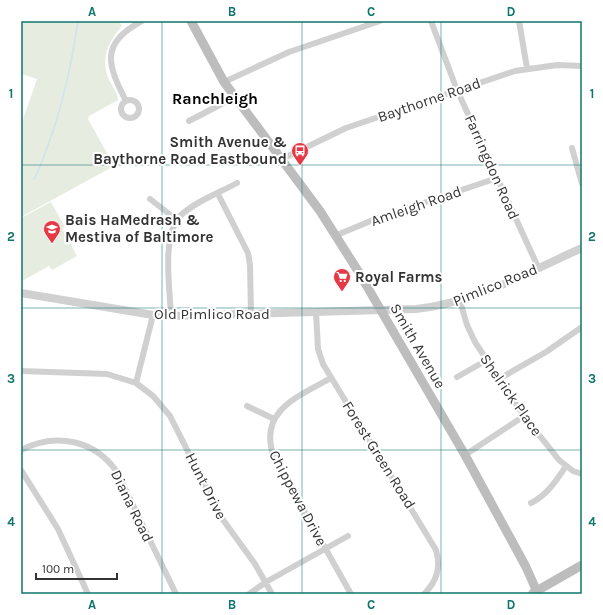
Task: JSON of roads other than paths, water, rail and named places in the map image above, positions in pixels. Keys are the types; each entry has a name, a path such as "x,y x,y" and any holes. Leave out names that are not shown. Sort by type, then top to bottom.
{"main road":[{"name":"Smith Avenue","path":"191,21 224,82 337,235 465,455 526,567 535,593"},
{"path":"535,593 582,565"}],"street":[{"path":"126,101 113,76 111,54 114,45 124,31 142,21"},
{"path":"224,82 289,52 380,21"},
{"name":"Farringdon Road","path":"431,21 457,90 538,268"},
{"path":"519,21 527,68"},
{"name":"Baythorne Road","path":"282,159 346,128 527,68 557,65 582,66"},
{"path":"189,121 235,97"},
{"path":"572,148 582,184"},
{"name":"Amleigh Road","path":"337,235 373,220 497,178"},
{"path":"171,316 169,240 177,220 189,210 237,183"},
{"path":"218,194 248,253 250,264 251,314"},
{"path":"150,199 177,220"},
{"name":"Pimlico Road","path":"380,309 416,309 460,301 582,248"},
{"name":"Old Pimlico Road","path":"21,293 153,315 171,316 380,309"},
{"name":"Shelrick Place","path":"460,301 470,333 486,360 524,416 566,466 582,474"},
{"name":"Forest Green Road","path":"316,312 318,349 323,364 434,546 439,567 434,582 424,594"},
{"path":"21,371 107,374 136,383 153,315"},
{"path":"499,379 546,352 582,327"},
{"path":"457,377 486,360"},
{"path":"248,406 274,419 288,403 331,378"},
{"name":"Hunt Drive","path":"136,383 160,402 170,416 221,517 250,556 272,594"},
{"path":"465,455 524,416"},
{"name":"Chippewa Drive","path":"274,419 270,434 274,457 351,594"},
{"name":"Diana Road","path":"21,450 38,442 49,440 70,441 90,447 105,458 117,472 176,594"},
{"path":"531,503 544,495 556,482 566,466"},
{"path":"21,470 58,529 88,594"},
{"path":"249,594 266,582 348,536"}],"waterway":[{"path":"34,179 44,157 61,106 71,64 78,21"}],"place":[{"name":"Smith Avenue & Baythorne Road Eastbound","path":"300,166"},
{"name":"Bais HaMedrash & Mestiva of Baltimore","path":"52,244"},
{"name":"Royal Farms","path":"342,292"}],"district":[{"name":"Ranchleigh","path":"215,98"}]}
